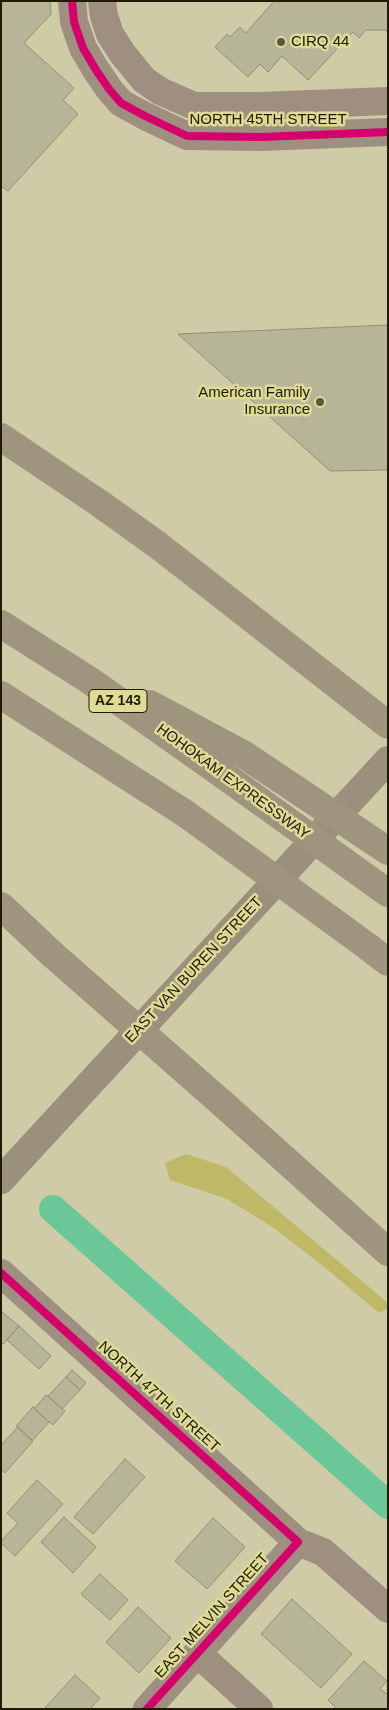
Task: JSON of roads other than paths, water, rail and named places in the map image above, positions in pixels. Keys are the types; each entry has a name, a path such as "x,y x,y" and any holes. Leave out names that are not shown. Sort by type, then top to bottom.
{"highway":[{"path":"1,437 99,503 158,546 388,725"},
{"path":"7,627 243,754 388,851"},
{"name":"HOHOKAM EXPRESSWAY","path":"7,627 97,686 388,892"},
{"path":"1,695 186,814 377,954"},
{"path":"1,906 52,954 388,1252"},
{"path":"1,914 52,954"}],"main road":[{"name":"EAST VAN BUREN STREET","path":"1,1180 388,760"}],"street":[{"name":"NORTH 45TH STREET","path":"72,1 74,22 83,48 109,89 122,103 187,136 388,132"},
{"name":"NORTH 45TH STREET","path":"102,1 104,16 110,34 122,53 144,80 160,91 194,106 260,106 388,101"},
{"name":"NORTH 47TH STREET","path":"1,1273 298,1542"},
{"path":"298,1542 323,1552 388,1609"},
{"name":"EAST MELVIN STREET","path":"147,1709 298,1542"},
{"path":"197,1653 259,1709"}],"waterway":[{"path":"53,1209 388,1505"}],"place":[{"name":"CIRQ 44","path":"281,42"},
{"name":"American Family Insurance","path":"320,402"}]}
